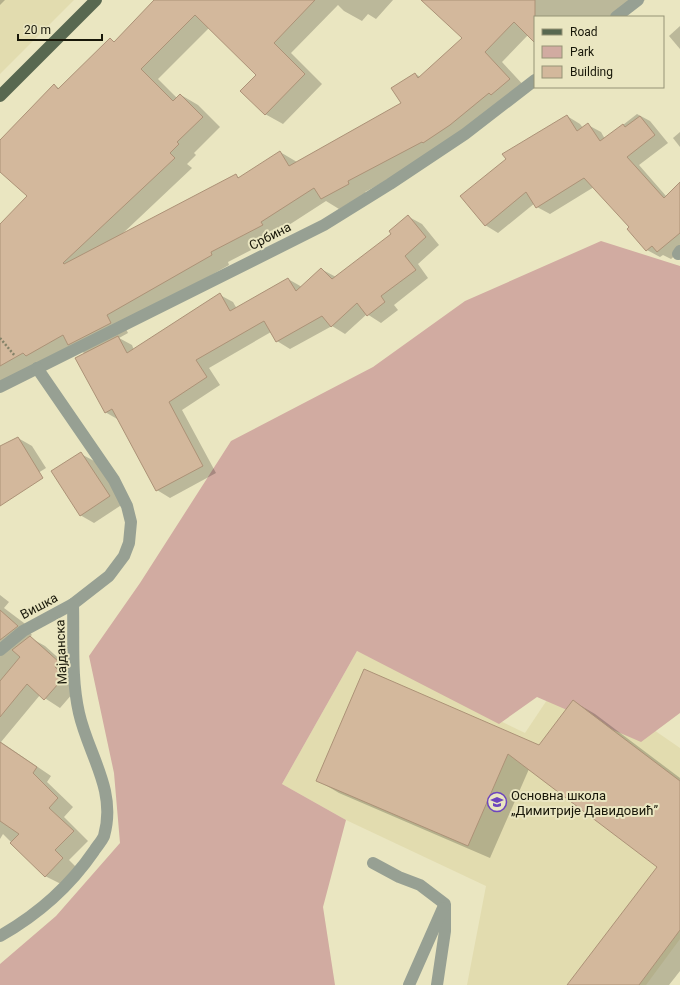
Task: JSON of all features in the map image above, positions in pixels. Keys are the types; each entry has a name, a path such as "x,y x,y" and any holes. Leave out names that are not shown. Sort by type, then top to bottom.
{"main road":[{"path":"0,96 96,0"}],"street":[{"path":"617,16 638,0"},
{"name":"Србина","path":"0,387 324,224 465,134 534,81"},
{"name":"Мајданска","path":"0,936 22,923 68,883 88,860 103,837 107,821 105,792 96,760 79,714 73,669 74,604 109,576 124,556 129,543 131,522 127,506 114,480 38,368"},
{"name":"Вишка","path":"0,650 23,631 74,604"},
{"path":"373,863 399,877 420,885 445,904"},
{"path":"409,985 445,904"},
{"path":"437,985 445,931 445,904"}],"shaded area":[{"path":"0,0 74,0 0,74"},
{"name":"Основна школа „Димитрије Давидовић”","path":"357,651 525,733 567,670 680,748 680,939 646,985 467,985 486,886 346,820 282,784"}],"green space":[{"path":"601,241 680,266 680,713 641,742 537,697 499,724 357,651 282,784 346,820 323,907 335,985 0,985 0,964 56,916 120,843 114,773 89,656 140,583 231,441 373,367 465,301"}],"building":[{"path":"154,0 315,0 274,43 305,74 265,115 240,91 256,75 195,15 141,69 173,101 180,94 203,117 177,142 179,144 170,153 175,158 63,263 64,264 236,174 238,178 280,151 289,166 401,103 391,88 415,73 418,78 462,38 421,0 535,0 534,42 514,22 485,52 510,79 491,95 489,93 450,125 423,143 422,142 348,181 349,184 321,199 314,188 261,222 263,225 211,252 212,255 107,315 111,323 68,345 63,335 26,356 23,353 0,366 0,224 27,196 0,172 0,140 54,84 58,89 110,38 114,42"},
{"path":"567,115 577,131 588,123 600,141 623,124 625,127 640,116 655,135 627,157 664,198 680,182 680,233 657,252 652,246 646,251 627,229 629,227 584,178 536,208 526,192 485,226 460,196 506,159 502,154"},
{"path":"408,215 426,237 405,256 416,270 381,296 385,302 367,316 357,303 331,327 322,316 276,342 264,321 196,360 207,377 169,402 203,466 156,491 112,409 105,413 75,358 118,336 127,353 220,293 230,311 288,278 296,291 321,268 332,279 391,234 389,231"},
{"path":"18,437 43,478 0,506 0,446"},
{"path":"81,452 110,496 80,516 51,471"},
{"path":"0,610 18,626 0,640"},
{"path":"30,636 59,662 55,667 65,676 44,700 27,684 0,717 0,681 20,657 12,650"},
{"path":"364,669 539,745 573,700 680,781 680,930 639,985 567,985 657,867 508,754 468,846 316,781"},
{"path":"0,742 37,767 33,773 58,798 49,808 74,831 55,850 63,858 45,877 10,843 19,834 0,821"}],"place":[{"name":"Основна школа „Димитрије Давидовић”","path":"497,802"}]}
